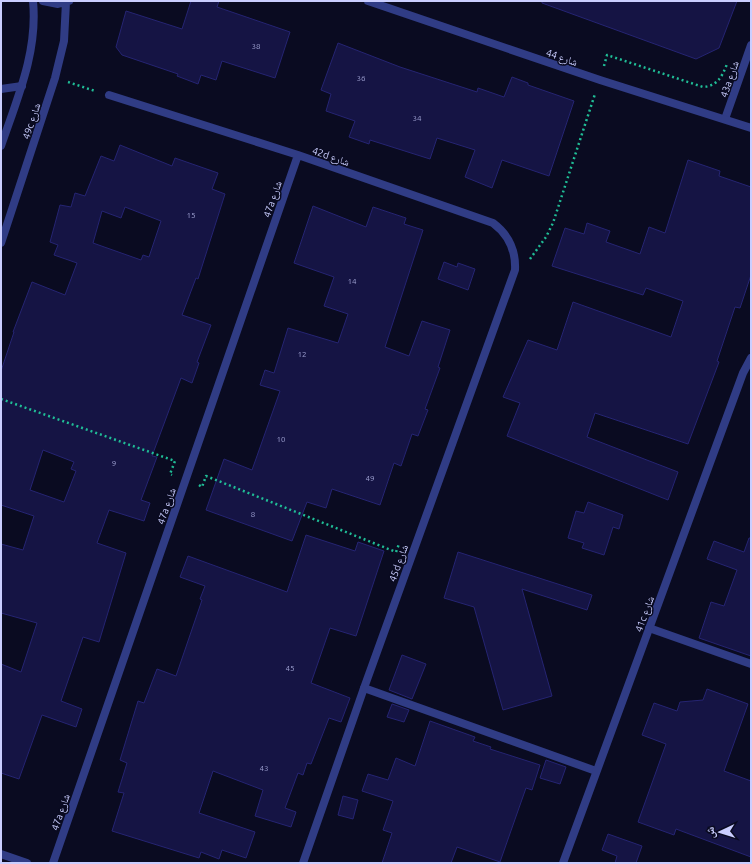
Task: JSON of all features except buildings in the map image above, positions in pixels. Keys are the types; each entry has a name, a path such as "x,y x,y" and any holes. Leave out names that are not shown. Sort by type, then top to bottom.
{"street":[{"name":"49c شارع","path":"1,146 22,86 32,49 34,30 33,1"},
{"path":"43,1 58,4 67,2"},
{"name":"شارع 44","path":"368,1 600,80 751,128"},
{"name":"49c شارع","path":"1,243 55,78 64,41 67,2"},
{"name":"43a شارع","path":"725,119 751,45"},
{"path":"1,89 22,86"},
{"name":"42d شارع","path":"109,95 298,155 493,223 506,235 511,243 516,261 515,270"},
{"name":"47a شارع","path":"52,863 298,155"},
{"name":"45d شارع","path":"304,863 364,688 515,270"},
{"name":"41c شارع","path":"563,863 743,372 751,358"},
{"path":"649,628 751,664"},
{"path":"364,688 596,771"},
{"path":"1,854 27,863"}],"path":[{"path":"515,270 538,250 553,223 607,55 703,87 714,84 718,81 730,58 745,64"},
{"path":"55,78 109,95"},
{"path":"1,399 175,461 170,474 202,487 206,476 396,552 401,539"}]}
